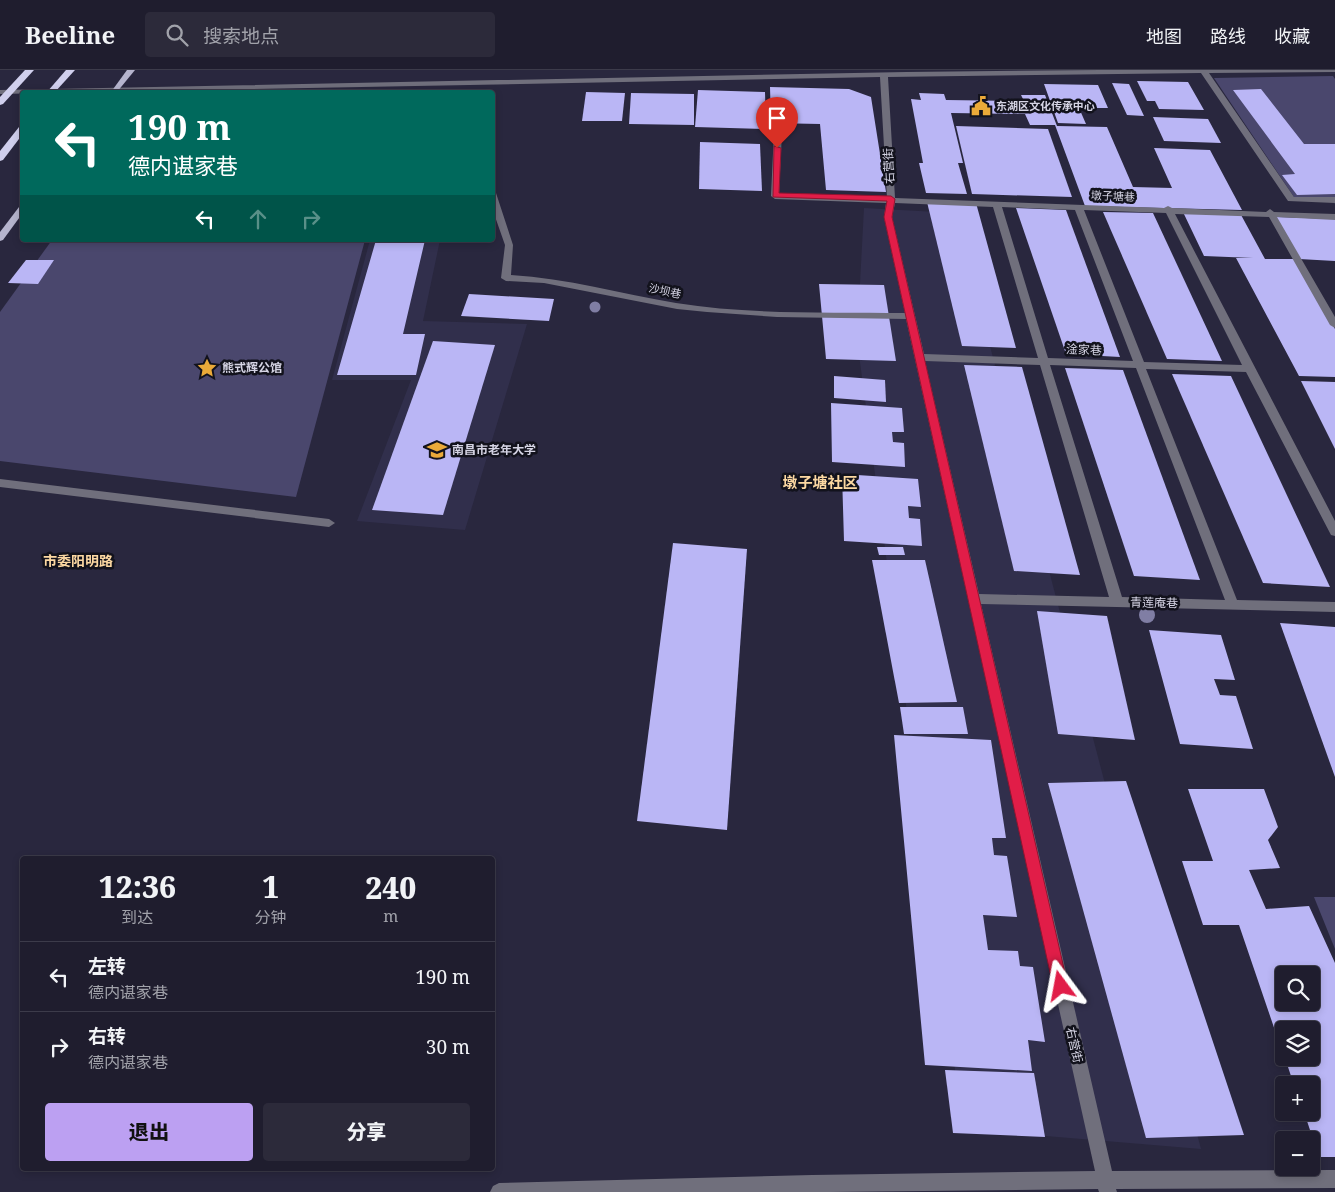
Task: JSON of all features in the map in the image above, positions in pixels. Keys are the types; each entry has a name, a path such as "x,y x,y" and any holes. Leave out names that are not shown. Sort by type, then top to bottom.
{"highway":[{"path":"0,102 4,92 30,70"},
{"path":"53,90 71,70"},
{"path":"0,158 20,132"}],"main road":[{"path":"115,90 131,70"},
{"path":"0,238 20,212"}],"street":[{"path":"161,90 884,75 905,72 1335,70"},
{"path":"1204,72 1291,199 1335,200"},
{"name":"右营街","path":"884,75 891,199 888,217 1106,1185"},
{"path":"488,90 489,83"},
{"path":"4,92 20,92"},
{"name":"墩子塘巷","path":"778,132 775,196 1168,209 1335,217"},
{"name":"沙坝巷","path":"495,202 509,245 506,278 544,280 677,306 697,308 777,314 910,316"},
{"path":"996,203 1117,602"},
{"path":"1078,206 1233,605"},
{"path":"1168,209 1249,369 1335,532"},
{"path":"1270,213 1335,324"},
{"name":"淦家巷","path":"919,357 1249,369"},
{"path":"0,483 329,523"},
{"name":"青莲庵巷","path":"973,599 1335,607"},
{"path":"498,1192 628,1187 1106,1185 1335,1179"}],"shaded area":[{"path":"1333,76 1335,79 1335,204 1331,197 1294,197 1214,78"},
{"path":"864,208 955,213 1201,1149 963,1129 857,340"},
{"path":"51,242 364,242 296,497 0,461 0,312"},
{"name":"南昌市老年大学","path":"369,242 440,242 423,321 527,324 465,530 357,521 411,380 332,380"},
{"path":"1314,897 1335,897 1335,949"}],"building":[{"path":"1137,81 1188,82 1204,110 1159,109 1155,101 1147,101"},
{"path":"1112,83 1129,84 1144,116 1127,115"},
{"path":"1044,84 1098,85 1108,108 1079,108 1086,124 1058,123"},
{"path":"770,87 849,89 871,97 886,192 826,190 820,124 771,123"},
{"path":"1261,89 1304,144 1335,144 1335,194 1297,195 1282,175 1295,174 1233,90"},
{"path":"698,90 765,92 766,129 695,127"},
{"path":"586,92 625,93 622,121 582,121"},
{"path":"631,93 694,94 694,125 629,124"},
{"path":"919,93 944,94 946,100 1024,101 1021,95 1045,95 1057,126 1107,127 1133,187 1172,188 1154,148 1210,150 1242,210 1085,206 1055,125 1030,125 1025,114 951,113 963,163 958,163 967,194 926,193 919,163 923,163 911,99 921,100"},
{"path":"1153,117 1208,119 1221,143 1164,141"},
{"path":"956,126 1048,129 1072,197 972,194"},
{"path":"700,142 760,144 762,191 699,189"},
{"path":"927,202 976,203 1016,348 962,346"},
{"path":"1016,208 1066,210 1120,357 1066,354"},
{"path":"1103,212 1153,213 1222,361 1167,359"},
{"path":"1183,212 1240,213 1265,259 1294,259 1335,329 1335,377 1299,376 1236,258 1253,258 1204,256"},
{"path":"1276,217 1335,219 1335,261 1299,259"},
{"path":"375,242 425,242 403,334 425,334 416,375 337,375"},
{"path":"26,260 54,260 38,284 8,283"},
{"path":"819,284 884,285 896,361 826,359"},
{"path":"469,294 554,299 549,321 461,316"},
{"path":"433,341 495,345 443,515 372,510"},
{"path":"964,365 1022,367 1080,575 1014,571"},
{"path":"1065,368 1123,370 1200,580 1134,576"},
{"path":"1172,374 1231,376 1330,587 1263,583"},
{"path":"834,376 885,380 886,402 834,398"},
{"path":"1301,381 1335,382 1335,449"},
{"path":"831,403 902,408 904,432 892,432 893,442 904,443 905,467 832,462"},
{"path":"842,474 918,479 921,507 908,506 909,518 920,519 922,546 844,541"},
{"path":"673,543 747,549 727,830 637,821"},
{"path":"877,547 903,547 905,555 879,555"},
{"path":"872,560 925,560 957,702 899,703"},
{"path":"1037,611 1107,616 1135,740 1058,734"},
{"path":"1280,623 1335,627 1335,777"},
{"path":"1149,630 1221,635 1235,680 1214,679 1220,695 1236,696 1253,749 1180,744"},
{"path":"900,707 963,707 968,734 904,734"},
{"path":"894,735 991,740 1006,838 992,838 994,855 1007,856 1017,917 983,915 988,950 1018,951 1020,966 1033,967 1045,1042 1028,1040 1032,1071 925,1065"},
{"path":"1126,781 1244,1135 1146,1138 1048,783"},
{"path":"1188,789 1264,789 1278,827 1268,840 1280,868 1249,870 1266,909 1309,906 1335,963 1335,1157 1320,1157 1320,1131 1310,1131 1307,1121 1320,1121 1320,1076 1291,1076 1288,1066 1320,1066 1320,1021 1275,1021 1275,1031 1239,925 1203,925 1182,861 1213,861"},
{"path":"945,1070 1034,1073 1045,1137 953,1133"}],"place":[{"name":"东湖区文化传承中心","path":"981,106"},
{"name":"熊式辉公馆","path":"207,368"},
{"name":"南昌市老年大学","path":"437,450"}],"district":[{"name":"墩子塘社区","path":"820,483"},
{"name":"市委阳明路","path":"78,561"}],"route":[{"path":"777,148 775,196 891,199 888,217 1061,986"}]}
